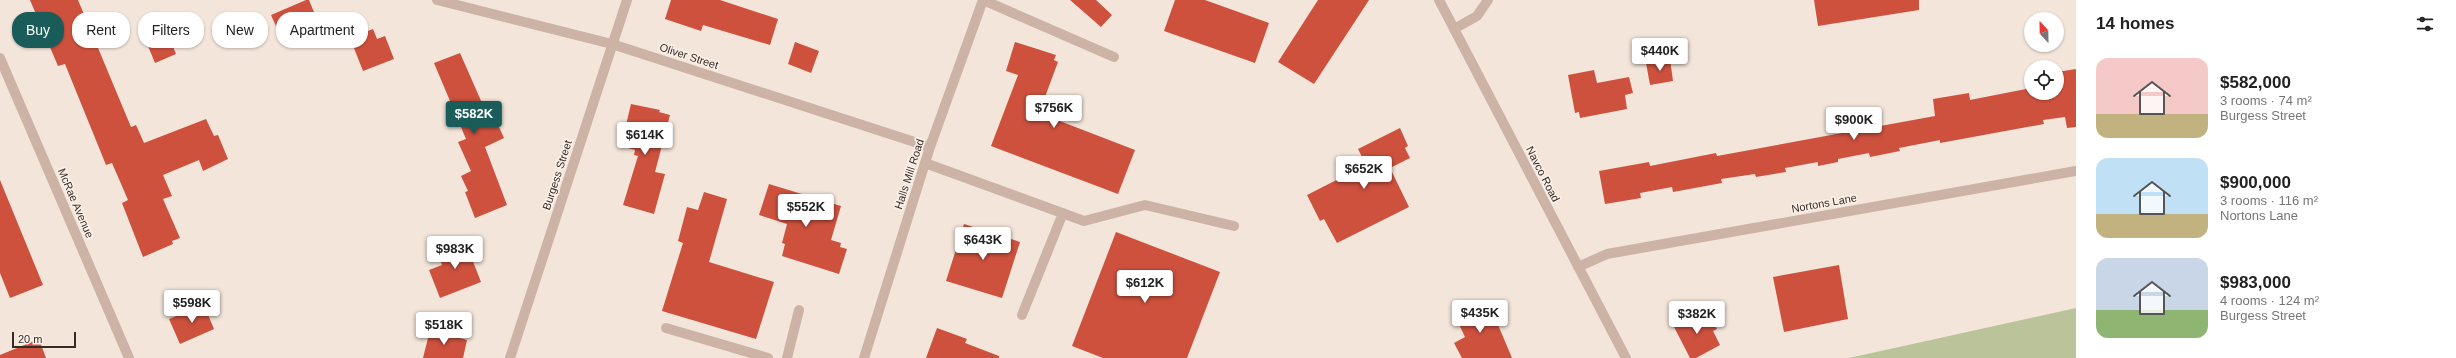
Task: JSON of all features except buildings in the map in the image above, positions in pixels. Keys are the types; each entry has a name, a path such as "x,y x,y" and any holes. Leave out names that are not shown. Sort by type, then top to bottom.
{"street":[{"name":"Oliver Street","path":"437,0 612,44 930,147"},
{"name":"Burgess Street","path":"510,358 627,0"},
{"path":"983,0 1114,57"},
{"name":"Halls Mill Road","path":"864,358 930,147 983,0"},
{"name":"Navco Road","path":"1439,0 1626,358"},
{"path":"1454,29 1477,16 1488,0"},
{"name":"McRae Avenue","path":"0,58 129,358"},
{"path":"925,163 1084,221 1145,205 1234,226"},
{"name":"Nortons Lane","path":"1578,268 1607,254 2076,171"},
{"path":"1022,315 1063,213"},
{"path":"786,358 799,310"},
{"path":"666,328 768,358"}],"green space":[{"path":"2076,308 2076,358 1849,358"}]}
